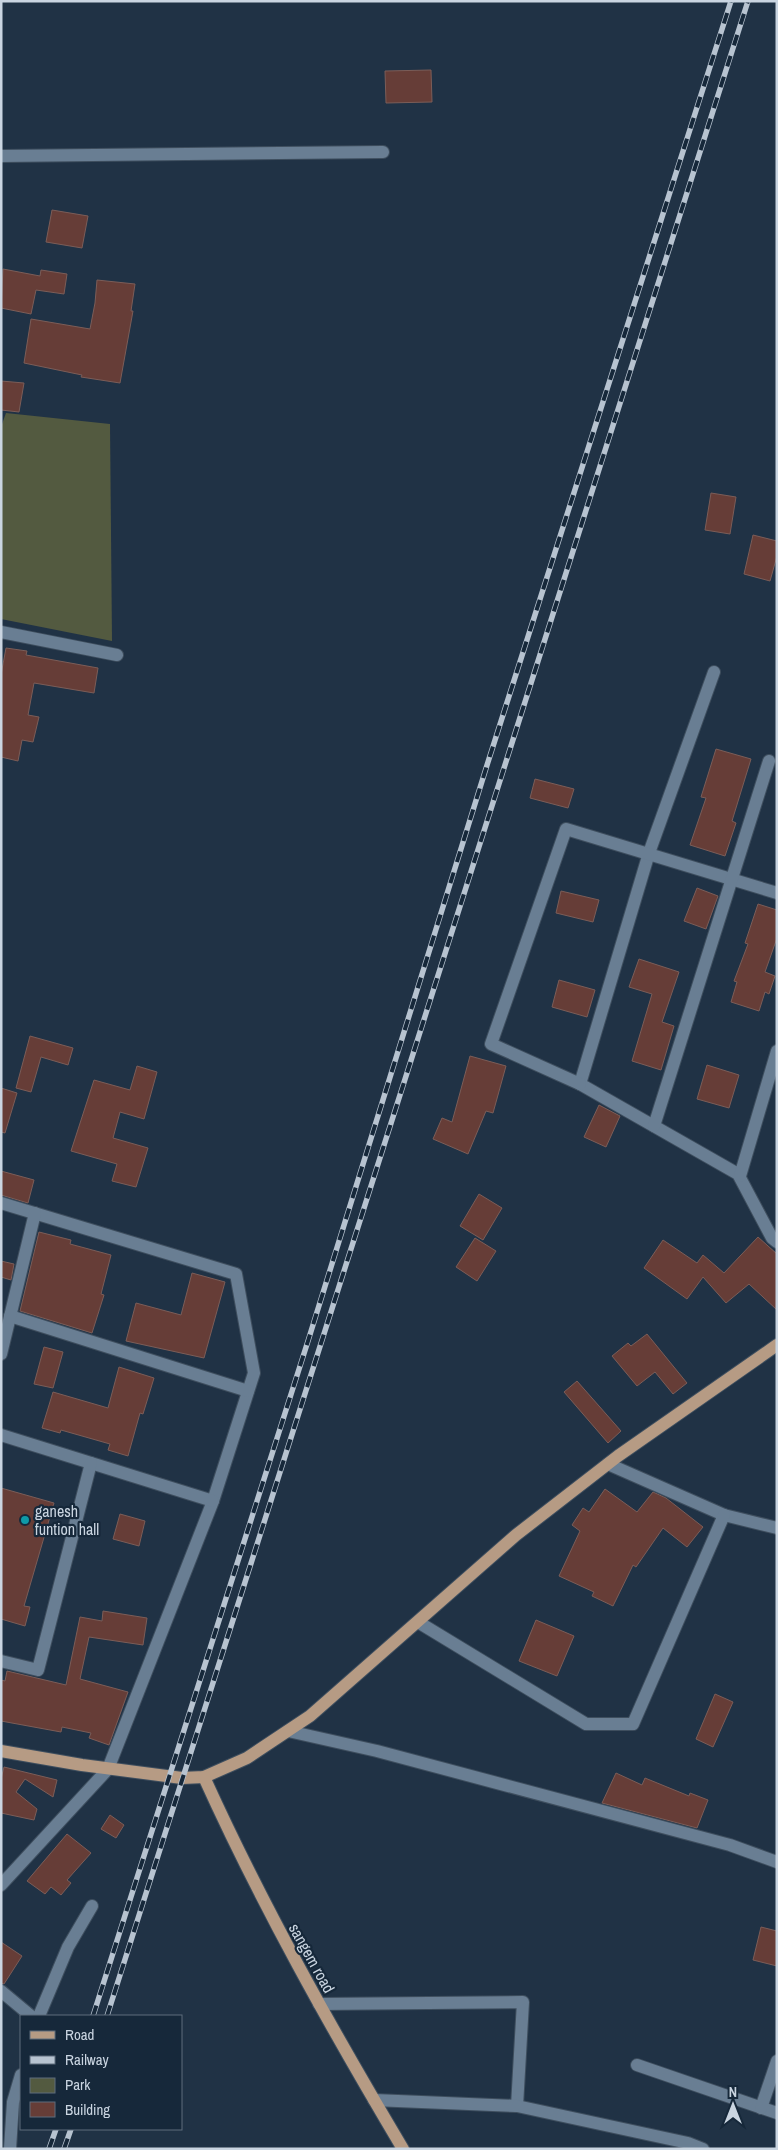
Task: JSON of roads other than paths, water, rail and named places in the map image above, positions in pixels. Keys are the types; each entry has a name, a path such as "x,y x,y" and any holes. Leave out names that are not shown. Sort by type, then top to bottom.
{"main road":[{"path":"1,1751 169,1777 204,1777 247,1758 310,1716 516,1535 608,1464 777,1345"},
{"name":"sangem road","path":"204,1777 262,1900 402,2149"}],"street":[{"path":"1,156 383,152"},
{"path":"1,632 117,655"},
{"path":"580,1084 649,853 714,672"},
{"path":"654,1126 769,761"},
{"path":"777,893 566,829 491,1044 580,1084 740,1176 772,1238 777,1242"},
{"path":"740,1176 777,1051"},
{"path":"1,1203 236,1274 254,1373 213,1500 108,1769 1,1885"},
{"path":"1,1354 35,1213"},
{"path":"10,1316 248,1391"},
{"path":"1,1435 213,1500"},
{"path":"1,1661 38,1670 91,1463"},
{"path":"608,1464 724,1514 777,1528"},
{"path":"418,1622 586,1724 632,1724 724,1514"},
{"path":"288,1731 378,1751 711,1840 777,1862"},
{"path":"39,2015 68,1947 92,1906"},
{"path":"1,1991 30,2015"},
{"path":"319,2004 523,2002 518,2106"},
{"path":"761,2108 777,2061"},
{"path":"637,2065 777,2114"},
{"path":"10,2149 7,2116 20,2078"},
{"path":"374,2100 518,2106 688,2143 703,2149"}],"railway":[{"path":"93,2015 308,1341 488,762 731,1"},
{"path":"107,2015 748,1"},
{"path":"49,2149 56,2130"},
{"path":"64,2149 71,2130"}],"place":[{"name":"ganesh funtion hall","path":"25,1520"}]}
